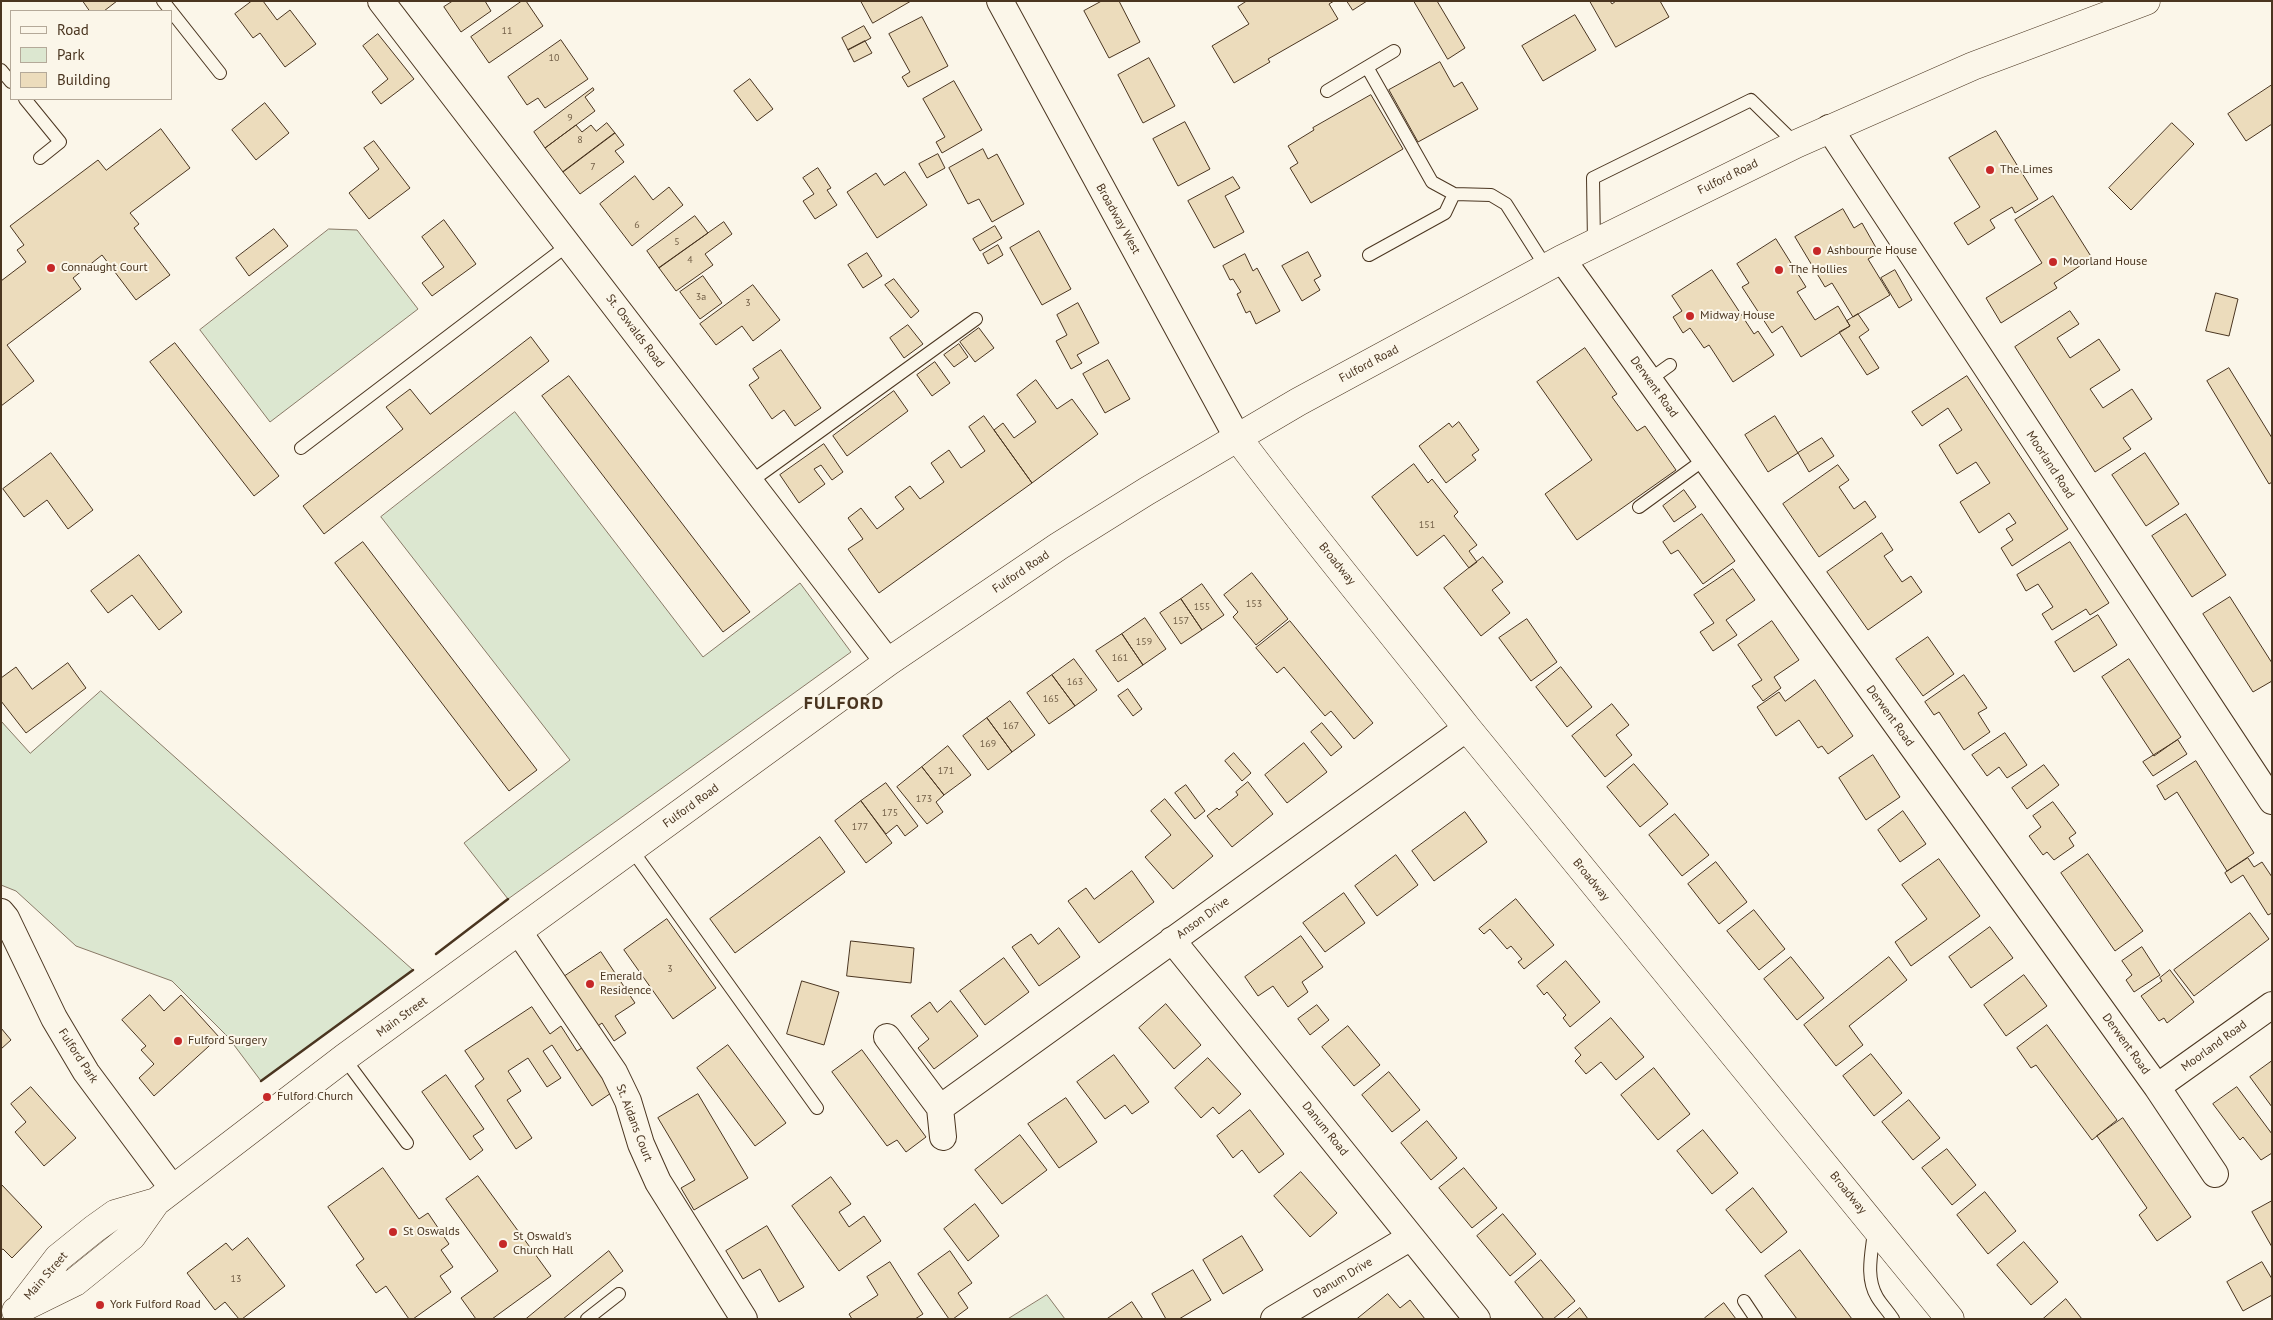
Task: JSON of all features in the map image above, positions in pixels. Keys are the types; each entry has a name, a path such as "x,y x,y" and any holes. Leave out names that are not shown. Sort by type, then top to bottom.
{"main road":[{"name":"Fulford Road","path":"642,843 888,662 1059,546 1237,437 1554,263 1829,128 1973,66 2146,1"},
{"name":"Broadway","path":"1237,437 1296,515 1467,728 1950,1319"},
{"name":"Main Street","path":"16,1316 75,1282 132,1236 165,1195 344,1058 642,843"}],"street":[{"name":"St. Oswalds Road","path":"381,1 888,662"},
{"name":"Broadway West","path":"1000,1 1237,437"},
{"name":"Moorland Road","path":"1829,128 2272,801"},
{"name":"Derwent Road","path":"1554,263 1649,380 2157,1087 2215,1174"},
{"name":"Anson Drive","path":"940,1108 1467,728"},
{"name":"Fulford Park","path":"1,912 6,918 54,1018 86,1072 165,1195"},
{"name":"St. Aidans Court","path":"519,932 614,1072 628,1101 641,1144 658,1182 744,1319"},
{"name":"Danum Road","path":"1172,940 1477,1319"},
{"name":"Moorland Road","path":"2157,1087 2272,1005"},
{"path":"887,1037 940,1108 943,1137"},
{"name":"Danum Drive","path":"1274,1319 1411,1237"}],"lane":[{"path":"172,11 220,74"},
{"path":"1327,91 1394,52"},
{"path":"1367,67 1432,182 1454,194 1491,195 1506,204 1554,263"},
{"path":"1,70 10,81"},
{"path":"26,100 60,142 40,158"},
{"path":"1594,243 1594,178 1751,100 1796,144"},
{"path":"1369,255 1444,213 1454,194"},
{"path":"301,448 568,245"},
{"path":"750,482 976,319"},
{"path":"1649,380 1670,365"},
{"path":"1639,507 1706,459"},
{"path":"642,843 817,1108"},
{"path":"344,1058 407,1143"},
{"path":"1875,1226 1870,1267 1872,1285 1887,1317"},
{"path":"587,1319 618,1294"},
{"path":"1744,1301 1756,1319"}],"green space":[{"path":"329,229 357,230 418,309 270,422 200,330"},
{"path":"515,412 703,657 800,583 851,652 508,899 464,843 570,760 381,517"},
{"path":"101,691 413,970 261,1081 228,1037 172,981 76,946 16,891 1,885 1,721 30,753"},
{"path":"1047,1295 1065,1319 1008,1319"}],"building":[{"path":"83,1 117,1 105,10 89,10"},
{"path":"252,1 263,1 277,20 290,10 316,44 285,67 260,33 253,38 235,14"},
{"path":"453,1 485,1 491,11 461,32 444,7"},
{"path":"522,1 526,1 543,26 489,63 471,37"},
{"path":"861,1 911,1 873,23"},
{"path":"1102,1 1119,1 1140,42 1109,58 1084,11"},
{"path":"1247,1 1334,1 1329,4 1338,19 1268,59 1270,62 1234,83 1212,46 1249,24 1238,7"},
{"path":"1347,1 1367,1 1353,10"},
{"path":"1414,1 1437,1 1465,48 1448,59"},
{"path":"1590,1 1610,1 1612,4 1616,1 1660,1 1669,17 1616,47"},
{"path":"1575,15 1596,50 1543,81 1522,46"},
{"path":"922,17 948,66 908,87 902,77 910,72 889,34"},
{"path":"864,26 871,38 848,50 842,38"},
{"path":"378,34 414,79 381,104 372,92 388,79 363,46"},
{"path":"561,40 588,79 545,108 538,98 527,105 508,77"},
{"path":"865,41 872,53 854,62 848,50"},
{"path":"1149,58 1175,106 1143,123 1118,75"},
{"path":"1440,62 1454,87 1462,82 1478,109 1418,142 1389,90"},
{"path":"750,79 773,109 757,121 734,91"},
{"path":"954,81 982,130 942,153 936,142 945,137 923,99"},
{"path":"2272,85 2272,124 2246,141 2228,114"},
{"path":"593,88 594,90 585,97 595,111 545,148 534,132"},
{"path":"1371,95 1403,149 1311,203 1290,168 1298,163 1288,146 1314,130 1313,128"},
{"path":"265,103 289,133 256,160 232,130"},
{"path":"1185,122 1210,169 1178,186 1153,139"},
{"path":"607,123 615,133 563,172 545,148 576,125 582,132 591,125 596,131"},
{"path":"2172,123 2194,144 2131,210 2109,188"},
{"name":"Connaught Court","path":"161,129 190,168 130,213 139,224 134,228 170,275 136,300 102,255 73,278 81,289 7,345 34,381 1,406 1,281 26,262 17,250 24,245 10,226 98,160 106,170"},
{"path":"1996,131 2038,199 2015,213 2012,207 1990,220 1995,228 1968,245 1954,223 1980,207 1949,158"},
{"path":"615,133 624,145 615,151 624,162 580,194 563,172"},
{"path":"374,141 410,188 369,219 349,193 379,169 364,148"},
{"path":"983,149 988,159 997,154 1024,204 992,222 979,199 968,204 949,168"},
{"path":"938,154 945,168 927,178 919,164"},
{"path":"818,168 831,188 827,190 837,205 815,219 803,201 814,194 803,178"},
{"path":"905,172 927,205 877,238 847,192 876,173 884,185"},
{"path":"635,176 653,200 669,187 683,205 632,246 600,204"},
{"path":"1233,177 1240,188 1225,196 1244,232 1214,248 1188,201"},
{"path":"2053,196 2092,258 2054,283 2057,288 2001,323 1986,298 2042,263 2015,220"},
{"path":"1843,209 1854,228 1862,223 1879,253 1868,259 1890,295 1853,317 1832,283 1825,287 1795,237"},
{"path":"695,216 708,233 659,268 647,251"},
{"path":"444,220 476,264 432,296 422,283 444,267 422,237"},
{"path":"724,222 732,234 705,254 713,265 676,291 659,268"},
{"path":"995,226 1002,238 980,251 973,239"},
{"path":"274,229 288,246 249,276 236,258"},
{"path":"1039,231 1071,289 1042,305 1010,248"},
{"path":"1776,239 1806,287 1797,292 1815,320 1838,306 1850,326 1801,357 1782,326 1772,333 1742,287 1749,283 1737,264"},
{"path":"998,245 1003,255 988,264 983,254"},
{"path":"1308,252 1321,276 1314,280 1320,290 1302,301 1282,266"},
{"path":"867,253 882,276 863,288 848,265"},
{"path":"1245,254 1253,271 1257,268 1280,311 1256,324 1250,311 1246,313 1237,294 1241,292 1233,279 1230,280 1223,266"},
{"path":"1712,270 1754,334 1758,331 1774,355 1733,382 1709,345 1704,348 1690,328 1683,333 1673,317 1682,311 1672,296"},
{"path":"1895,270 1912,300 1899,308 1881,278"},
{"path":"703,276 722,303 700,319 680,292"},
{"path":"894,279 919,311 911,318 885,285"},
{"path":"753,285 780,320 753,341 742,326 716,345 700,324"},
{"path":"2216,293 2238,299 2229,336 2206,331"},
{"path":"1078,303 1099,343 1077,355 1082,363 1071,369 1056,341 1067,335 1057,315"},
{"path":"2070,311 2079,324 2057,338 2070,358 2099,339 2120,370 2090,389 2103,408 2132,389 2152,419 2123,438 2131,449 2095,472 2015,347"},
{"path":"1858,314 1869,330 1859,337 1879,368 1867,375 1839,332 1850,326 1847,321"},
{"path":"908,325 923,344 904,358 890,338"},
{"path":"979,328 994,348 975,362 960,342"},
{"path":"531,337 549,361 324,534 303,506 403,429 386,407 410,389 430,414"},
{"path":"175,343 279,476 254,496 150,362"},
{"path":"959,344 968,357 954,367 944,355"},
{"path":"1585,348 1617,394 1612,397 1637,431 1645,426 1676,470 1577,540 1545,494 1592,460 1537,382"},
{"path":"781,350 821,408 795,426 784,410 772,419 749,385 759,378 753,369"},
{"path":"1108,360 1130,399 1105,413 1083,374"},
{"path":"935,362 950,383 932,396 917,375"},
{"path":"2229,368 2272,438 2272,482 2269,484 2207,381"},
{"path":"569,376 750,612 723,632 542,396"},
{"path":"1967,376 2068,529 2012,566 2001,548 2013,540 2006,529 2016,523 2009,513 1979,533 1960,502 1990,483 1976,462 1957,474 1939,445 1962,430 1948,408 1922,426 1912,412"},
{"path":"1036,380 1057,409 1072,399 1098,434 1032,483 994,430 1003,423 1014,438 1036,422 1017,395"},
{"path":"894,391 908,411 847,456 833,436"},
{"path":"984,416 1032,483 879,593 848,549 863,539 848,518 861,508 877,529 904,509 895,497 910,486 920,499 944,482 931,463 949,450 961,468 985,451 969,427"},
{"path":"1775,416 1798,453 1768,472 1745,435"},
{"path":"1459,422 1479,450 1472,455 1476,460 1446,483 1419,446 1449,423 1452,427"},
{"path":"1822,438 1834,456 1809,472 1798,453"},
{"path":"824,444 843,472 832,480 821,465 814,469 825,484 799,503 780,475"},
{"path":"51,453 93,510 68,529 47,500 24,517 3,489"},
{"path":"2145,453 2179,504 2146,526 2112,475"},
{"path":"1414,464 1428,483 1432,479 1458,512 1454,516 1477,545 1469,551 1477,562 1469,568 1444,535 1417,556 1372,497"},
{"path":"1838,465 1849,480 1839,487 1854,509 1865,501 1876,517 1819,557 1783,504"},
{"path":"1684,490 1696,507 1674,522 1663,506"},
{"path":"1702,514 1735,561 1703,584 1678,550 1671,554 1663,542"},
{"path":"2186,514 2226,575 2192,597 2152,536"},
{"path":"1882,533 1893,550 1884,556 1902,582 1911,576 1922,592 1868,630 1827,572"},
{"path":"363,542 537,770 509,791 335,563"},
{"path":"2070,542 2109,603 2090,615 2086,609 2052,630 2042,614 2053,607 2038,584 2026,591 2017,575"},
{"path":"139,555 182,612 159,630 132,595 108,613 91,591"},
{"path":"1483,557 1503,582 1492,590 1510,613 1481,636 1444,588"},
{"path":"1733,569 1755,600 1726,620 1737,635 1713,651 1700,632 1714,623 1694,595"},
{"path":"1252,573 1288,619 1256,645 1233,617 1238,612 1224,595"},
{"path":"1202,584 1224,615 1202,630 1181,599"},
{"path":"2230,597 2272,663 2272,681 2253,692 2203,614"},
{"path":"1181,599 1202,630 1181,644 1160,613"},
{"path":"2098,615 2117,645 2074,672 2055,642"},
{"path":"1145,618 1166,649 1143,665 1122,634"},
{"path":"1527,619 1557,662 1531,681 1499,638"},
{"path":"1290,621 1373,723 1354,739 1331,711 1325,716 1284,667 1277,673 1256,648"},
{"path":"1772,621 1799,660 1774,677 1781,688 1763,701 1752,686 1762,680 1738,645"},
{"path":"1122,634 1143,665 1118,682 1096,651"},
{"path":"1928,637 1954,674 1923,696 1896,659"},
{"path":"1074,659 1097,690 1075,706 1052,675"},
{"path":"2129,659 2181,737 2154,756 2102,677"},
{"path":"68,663 86,688 26,733 1,701 1,678 16,667 32,689"},
{"path":"1561,667 1592,707 1567,727 1536,687"},
{"path":"1052,675 1075,706 1049,724 1027,693"},
{"path":"1964,675 1987,708 1978,713 1990,732 1964,750 1939,712 1934,715 1925,702"},
{"path":"1815,680 1853,736 1828,754 1822,746 1818,748 1799,720 1776,736 1757,707 1779,692 1785,701"},
{"path":"1128,689 1142,709 1133,716 1118,696"},
{"path":"1010,701 1035,735 1012,752 987,718"},
{"path":"1612,704 1629,725 1616,735 1632,755 1605,777 1572,736"},
{"path":"987,718 1012,752 988,770 963,736"},
{"path":"1322,723 1342,747 1331,756 1311,732"},
{"path":"2005,733 2027,765 2007,778 1999,767 1987,776 1972,755"},
{"path":"2178,740 2187,754 2153,776 2143,762"},
{"path":"1304,743 1327,772 1287,803 1265,775"},
{"path":"948,746 971,775 944,795 922,767"},
{"path":"1234,753 1251,773 1242,781 1225,761"},
{"path":"1873,755 1900,797 1866,820 1839,778"},
{"path":"2196,761 2254,853 2227,871 2177,792 2165,800 2157,786"},
{"path":"1634,764 1668,804 1640,827 1607,787"},
{"path":"2044,765 2059,785 2027,809 2012,788"},
{"path":"922,767 944,795 936,802 943,812 927,824 897,787"},
{"path":"1248,782 1273,814 1232,847 1207,816 1217,808 1219,810 1238,795 1236,792"},
{"path":"886,783 918,826 905,836 897,825 886,834 861,801"},
{"path":"1186,785 1205,811 1195,819 1175,793"},
{"path":"1165,799 1213,856 1173,889 1145,857 1171,835 1151,811"},
{"path":"861,801 892,843 866,863 835,821"},
{"path":"2053,802 2076,833 2069,838 2074,846 2054,860 2047,852 2043,855 2029,836 2041,827 2033,816"},
{"path":"1903,811 1926,844 1900,862 1878,830"},
{"path":"1465,812 1487,842 1434,881 1412,851"},
{"path":"1675,814 1709,855 1682,876 1649,835"},
{"path":"820,837 845,872 735,953 710,919"},
{"path":"2088,854 2143,931 2115,951 2061,873"},
{"path":"1396,855 1418,885 1377,916 1355,886"},
{"path":"2248,858 2254,867 2262,862 2272,877 2272,913 2268,915 2243,875 2231,883 2225,873"},
{"path":"1939,859 1980,916 1911,966 1895,942 1927,919 1902,885"},
{"path":"1716,862 1747,902 1719,924 1688,884"},
{"path":"1132,871 1154,902 1099,943 1068,901 1086,888 1094,899"},
{"path":"1344,893 1365,923 1325,952 1303,923"},
{"path":"1516,899 1554,945 1524,969 1518,962 1522,959 1511,946 1507,949 1490,929 1484,934 1479,929"},
{"path":"1754,910 1785,949 1759,970 1727,931"},
{"path":"2250,913 2269,939 2194,996 2174,970"},
{"path":"667,919 716,988 673,1019 624,950"},
{"path":"1990,927 2013,958 1971,988 1949,957"},
{"path":"1059,928 1080,957 1039,986 1012,947 1031,934 1038,944"},
{"path":"1301,936 1323,967 1302,982 1308,992 1288,1007 1273,986 1258,996 1245,977"},
{"path":"851,941 914,948 911,983 847,976"},
{"path":"2142,947 2160,975 2134,992 2126,980 2132,975 2122,961"},
{"path":"601,952 635,1003 615,1016 626,1033 614,1041 602,1023 595,1028 562,978"},
{"path":"1791,957 1824,998 1797,1020 1764,979"},
{"path":"1889,957 1907,980 1849,1026 1863,1045 1836,1066 1804,1025"},
{"path":"1004,958 1029,992 985,1025 960,991"},
{"path":"1566,961 1600,1002 1570,1027 1563,1018 1566,1015 1547,992 1544,995 1537,986"},
{"path":"2170,970 2194,1002 2167,1023 2164,1018 2159,1021 2141,996 2162,981 2160,978"},
{"path":"2024,975 2047,1006 2006,1036 1984,1005"},
{"path":"802,981 839,992 824,1045 787,1034"},
{"name":"Fulford Surgery","path":"150,995 164,1011 181,995 219,1037 154,1096 139,1078 154,1064 141,1050 146,1046 122,1020"},
{"path":"951,1001 978,1036 934,1069 918,1048 929,1039 911,1016 930,1002 937,1012"},
{"path":"1166,1004 1201,1045 1174,1069 1139,1028"},
{"path":"1317,1005 1329,1020 1310,1035 1298,1019"},
{"path":"532,1007 550,1034 561,1026 577,1051 585,1046 614,1091 592,1106 552,1045 543,1051 561,1078 547,1087 528,1058 508,1071 521,1091 507,1100 532,1138 516,1149 475,1086 484,1079 465,1051"},
{"path":"1611,1018 1644,1057 1616,1080 1601,1062 1586,1074 1575,1061 1581,1055 1575,1048"},
{"path":"2047,1025 2117,1120 2092,1140 2036,1065 2031,1068 2017,1048"},
{"path":"1348,1026 1380,1065 1354,1086 1322,1047"},
{"path":"1,1028 11,1040 1,1049"},
{"path":"728,1045 786,1123 755,1146 697,1068"},
{"path":"862,1050 926,1137 906,1152 897,1140 887,1146 832,1072"},
{"path":"1871,1054 1902,1093 1874,1116 1843,1076"},
{"path":"1114,1055 1149,1102 1132,1114 1125,1105 1105,1119 1077,1082"},
{"path":"1208,1058 1241,1094 1219,1114 1213,1107 1201,1118 1175,1088"},
{"path":"2272,1061 2272,1107 2250,1077"},
{"path":"1654,1068 1690,1114 1658,1140 1621,1095"},
{"path":"1389,1072 1420,1110 1392,1132 1362,1095"},
{"path":"446,1075 484,1129 473,1136 483,1150 470,1160 422,1092"},
{"path":"31,1087 76,1138 44,1166 15,1132 26,1122 11,1104"},
{"path":"2237,1087 2272,1134 2272,1153 2261,1160 2243,1137 2240,1140 2213,1104"},
{"path":"698,1094 748,1178 694,1210 681,1188 695,1180 658,1118"},
{"path":"1066,1098 1097,1142 1059,1168 1028,1124"},
{"path":"1909,1100 1940,1138 1913,1160 1882,1122"},
{"path":"1250,1110 1284,1154 1259,1173 1242,1150 1233,1158 1217,1136"},
{"path":"2123,1118 2191,1217 2157,1241 2139,1215 2147,1208 2097,1136"},
{"path":"1427,1121 1457,1158 1431,1180 1401,1143"},
{"path":"1703,1130 1738,1173 1712,1194 1677,1151"},
{"path":"1020,1135 1047,1170 1002,1204 975,1170"},
{"path":"1947,1149 1976,1185 1952,1205 1922,1168"},
{"name":"St Oswalds","path":"383,1168 419,1219 428,1213 449,1244 441,1250 453,1267 440,1276 451,1292 413,1319 409,1319 386,1286 376,1293 356,1265 364,1259 328,1207"},
{"path":"1464,1168 1497,1208 1472,1228 1439,1188"},
{"path":"1301,1172 1337,1213 1310,1237 1274,1196"},
{"name":"St Oswald's Church Hall","path":"478,1176 551,1276 492,1319 476,1319 461,1298 498,1271 446,1199"},
{"path":"831,1177 851,1204 839,1212 849,1227 864,1216 881,1241 839,1271 792,1206"},
{"path":"1,1184 42,1227 12,1258 3,1249 1,1250"},
{"path":"1753,1188 1787,1232 1761,1253 1726,1210"},
{"path":"1985,1192 2016,1231 1988,1254 1957,1215"},
{"path":"2272,1201 2272,1247 2252,1212"},
{"path":"975,1204 999,1236 968,1261 944,1229"},
{"path":"1503,1214 1536,1254 1510,1276 1477,1236"},
{"path":"767,1226 804,1287 779,1302 760,1269 743,1279 726,1251"},
{"path":"1242,1236 1263,1270 1223,1294 1203,1260"},
{"path":"248,1238 285,1286 242,1319 239,1319 225,1302 215,1310 187,1273 226,1243 232,1250"},
{"path":"2024,1242 2058,1282 2031,1305 1997,1265"},
{"path":"1800,1250 1852,1319 1797,1319 1765,1276"},
{"path":"609,1251 623,1271 563,1319 526,1319"},
{"path":"950,1251 972,1283 958,1293 968,1308 953,1319 949,1319 918,1274"},
{"path":"1541,1260 1575,1301 1553,1319 1544,1319 1515,1282"},
{"path":"890,1262 923,1314 915,1319 852,1319 849,1314 878,1295 867,1277"},
{"path":"2262,1262 2272,1279 2272,1295 2243,1311 2227,1282"},
{"path":"1193,1270 1211,1300 1179,1319 1166,1319 1152,1294"},
{"path":"1388,1294 1400,1308 1410,1300 1425,1319 1357,1319"},
{"path":"2066,1299 2082,1319 2043,1319"},
{"path":"1132,1302 1143,1319 1107,1319"},
{"path":"1724,1303 1736,1319 1705,1318"},
{"path":"1580,1308 1588,1319 1567,1319"}],"wall":[{"path":"436,954 508,899"},
{"path":"261,1081 413,970"}],"place":[{"name":"The Limes","path":"1990,170"},
{"name":"Ashbourne House","path":"1817,251"},
{"name":"Moorland House","path":"2053,262"},
{"name":"Connaught Court","path":"51,268"},
{"name":"The Hollies","path":"1779,270"},
{"name":"Midway House","path":"1690,316"},
{"name":"Emerald Residence","path":"590,984"},
{"name":"Fulford Surgery","path":"178,1041"},
{"name":"Fulford Church","path":"267,1097"},
{"name":"St Oswalds","path":"393,1232"},
{"name":"St Oswald's Church Hall","path":"503,1244"},
{"name":"York Fulford Road","path":"100,1305"}],"district":[{"name":"FULFORD","path":"844,704"}]}
